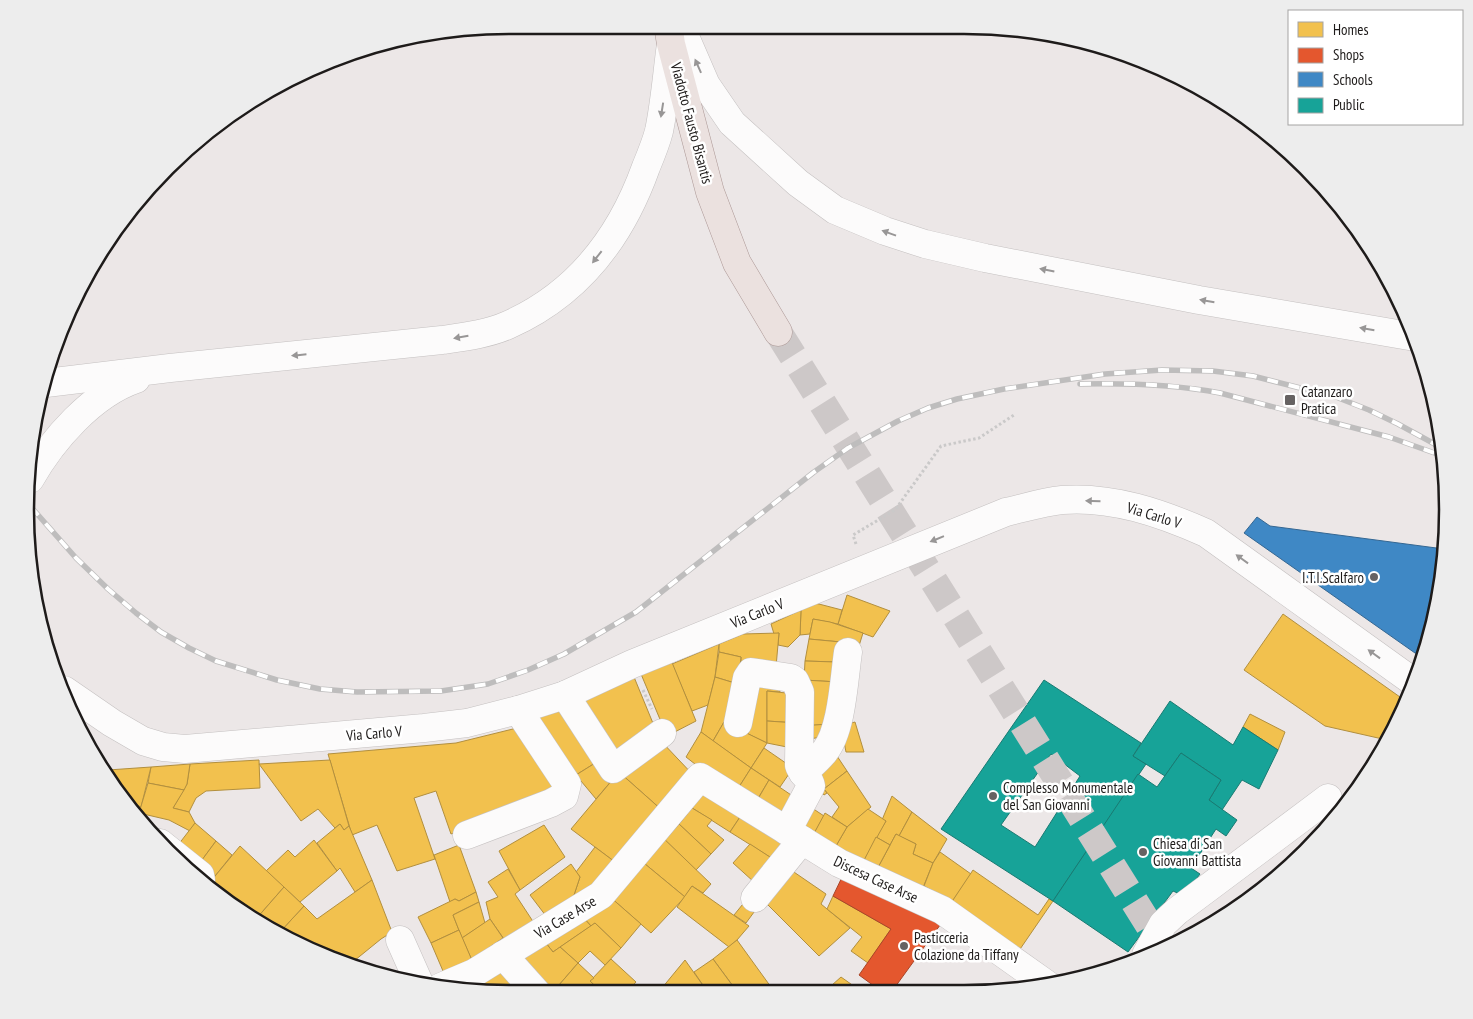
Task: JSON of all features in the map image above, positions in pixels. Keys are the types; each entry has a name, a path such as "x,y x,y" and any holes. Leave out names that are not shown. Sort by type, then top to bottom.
{"main road":[{"name":"Viadotto Fausto Bisantis","path":"674,34 710,192 737,263 778,332"}],"street":[{"path":"51,382 442,340 474,335 507,326 560,294 589,267 613,236 630,208 659,132 673,34"},
{"path":"675,34 732,123 798,183 835,210 885,231 924,244 985,258 1199,300 1406,335"},
{"path":"36,471 60,437 104,394 124,383 170,368"},
{"name":"Via Carlo V","path":"71,695 143,742 185,749 424,728 467,722 518,710 565,695 641,660 1006,512 1061,500 1099,500 1136,507 1172,518 1206,534 1408,678"},
{"path":"803,773 826,751 830,744 839,718 848,652"},
{"path":"738,723 746,678 751,672 786,677 795,681 800,692 800,770 810,780 811,786 794,836 755,898"},
{"path":"565,695 613,769 662,733"},
{"path":"467,835 552,803 564,796 567,784 518,710"},
{"name":"Discesa Case Arse","path":"700,777 839,863 942,910 1039,979"},
{"name":"Via Case Arse","path":"457,982 474,974 601,895 700,777"},
{"path":"1150,947 1163,924 1177,911 1328,798"},
{"path":"400,940 416,976"},
{"path":"503,955 530,985"}],"path":[{"path":"856,544 853,535 895,510 941,446 978,438 1014,415"}],"building: Homes":[{"path":"847,595 890,611 873,637 838,624"},
{"path":"815,603 842,610 838,624 813,619 810,634 800,635 801,610"},
{"path":"801,610 800,635 788,647 778,645 779,633 774,634 771,624"},
{"path":"1283,614 1400,697 1380,739 1325,726 1244,670"},
{"path":"813,619 830,622 863,633 858,649 841,642 809,639"},
{"path":"779,633 776,667 741,663 741,657 719,652 719,644 743,634"},
{"path":"809,639 841,642 836,662 805,661"},
{"path":"719,644 715,677 708,705 692,711 672,664"},
{"path":"719,652 741,657 738,684 715,677"},
{"path":"671,660 696,721 667,736 641,674"},
{"path":"805,661 836,662 838,682 804,680"},
{"path":"634,677 657,733 614,761 575,702"},
{"path":"715,677 738,684 732,726 724,722 713,741 701,732"},
{"path":"804,680 838,682 834,724 802,726"},
{"path":"751,682 779,687 780,692 767,691 767,743 742,731"},
{"path":"767,691 796,694 797,723 767,721"},
{"path":"565,704 600,760 576,775 537,716"},
{"path":"1250,714 1285,732 1278,750 1243,727"},
{"path":"767,721 797,723 797,749 767,743"},
{"path":"724,722 767,743 751,768 713,741"},
{"path":"855,722 864,752 846,752 841,726"},
{"path":"828,724 829,736 802,740 802,726"},
{"path":"517,728 557,791 451,834 436,791 414,798 435,859 397,871 377,825 352,835 328,754 456,743"},
{"path":"701,732 751,768 739,787 709,775 686,757"},
{"path":"660,740 696,778 664,812 619,772"},
{"path":"764,748 793,768 780,787 751,768"},
{"path":"837,756 847,771 824,789 827,793 824,795 810,776"},
{"path":"259,760 260,788 206,791 196,798 189,812 173,808 187,784 190,764"},
{"path":"330,760 349,826 344,830 340,824 335,828 318,809 301,821 259,764"},
{"path":"600,760 613,779 596,799 576,775"},
{"path":"190,764 187,784 184,790 148,783 151,767"},
{"path":"151,767 141,807 132,799 111,770"},
{"path":"751,768 769,780 757,800 739,787"},
{"path":"847,771 871,807 847,827 832,817 839,807 824,789"},
{"path":"619,772 664,812 619,865 571,829"},
{"path":"769,780 800,801 787,825 755,804"},
{"path":"148,783 184,790 173,808 189,812 195,823 190,831 169,820 145,814 140,809"},
{"path":"699,785 744,811 730,832 686,804"},
{"path":"892,796 912,812 899,836 896,834 890,845 876,837 886,821 882,820"},
{"path":"806,804 824,816 811,839 793,829"},
{"path":"692,808 712,820 707,826 724,840 711,854 679,824"},
{"path":"868,809 886,821 861,866 833,851 847,827"},
{"path":"744,811 793,841 773,859 730,832"},
{"path":"912,812 947,839 933,863 913,854 916,844 899,836"},
{"path":"825,813 847,827 833,851 811,839"},
{"path":"195,823 216,841 196,867 176,848"},
{"path":"340,824 344,830 349,826 372,880 355,892 340,868 337,871 317,843"},
{"path":"679,824 711,854 696,870 665,840"},
{"path":"544,825 565,857 520,890 499,851"},
{"path":"659,834 711,884 703,893 692,886 685,897 639,859"},
{"path":"896,834 916,844 913,854 933,863 920,895 875,873"},
{"path":"876,837 890,845 875,873 861,866"},
{"path":"314,840 337,871 300,902 266,871 288,850 295,857"},
{"path":"216,841 232,855 212,880 196,867"},
{"path":"750,844 773,859 754,882 733,863"},
{"path":"459,845 476,892 459,901 455,899 450,902 434,855"},
{"path":"240,846 284,887 260,914 212,880"},
{"path":"595,847 619,865 573,898 580,877 576,872"},
{"path":"940,852 971,874 952,902 924,886 933,863"},
{"path":"639,859 685,897 651,933 609,896"},
{"path":"571,864 580,877 573,898 546,916 530,895"},
{"path":"788,868 826,894 821,904 850,928 819,956 762,899"},
{"path":"508,869 520,890 515,894 534,923 506,942 490,919 486,902 498,897 488,882"},
{"path":"973,870 1038,915 1049,899 1053,901 1016,955 949,906"},
{"path":"372,880 392,932 356,960 327,949 284,928 304,906 317,919"},
{"path":"692,886 749,926 729,947 677,907"},
{"path":"284,887 304,906 284,928 260,914"},
{"path":"476,892 479,902 453,915 459,930 431,943 418,917 455,899 459,901"},
{"path":"609,896 641,924 621,948 595,923 591,926 581,915"},
{"path":"833,896 891,929 868,963 851,951 862,937 827,909"},
{"path":"747,899 757,908 746,923 734,915"},
{"path":"479,902 485,923 462,938 453,915"},
{"path":"581,915 591,926 553,952 542,938"},
{"path":"490,919 503,938 487,949 474,965 462,938"},
{"path":"595,923 621,948 605,965 590,951 578,963 560,947"},
{"path":"459,930 474,965 446,978 431,943"},
{"path":"542,938 553,952 560,947 578,963 559,985 534,985 510,957"},
{"path":"737,940 770,985 732,985 713,959"},
{"path":"611,959 636,982 633,985 594,985 590,981"},
{"path":"713,959 732,985 703,985 694,972"},
{"path":"685,960 703,985 664,985"},
{"path":"504,961 522,982 518,985 479,984 475,979"},
{"path":"578,963 594,978 590,981 594,985 559,985"},
{"path":"841,977 852,985 832,985"}],"building: Shops":[{"path":"845,871 943,921 897,985 873,985 859,975 891,929 833,896"}],"building: Schools":[{"name":"I.T.I.Scalfaro","path":"1257,517 1270,526 1437,548 1430,602 1417,653 1415,653 1244,533"}],"building: Public":[{"name":"Complesso Monumentale del San Giovanni","path":"1044,680 1141,743 1133,756 1146,764 1053,901 941,829","holes":["1051,754 1080,776 1035,847 1001,825"]},
{"path":"1170,701 1233,745 1243,727 1278,750 1259,789 1242,780 1222,810 1209,800 1221,780 1181,753 1165,776 1133,756"},
{"name":"Chiesa di San Giovanni Battista","path":"1181,753 1221,780 1209,800 1237,820 1226,836 1216,829 1191,868 1200,874 1184,896 1173,891 1128,952 1053,901 1138,774 1157,787"}],"tunnel":[{"path":"778,332 1160,943"}],"railway":[{"path":"34,510 76,558 136,613 161,632 216,661 277,680 320,689 357,692 441,691 488,684 528,670 564,654 636,612 814,472 848,448 898,421 928,408 957,399 1004,389 1105,374 1162,370 1213,371 1253,376 1336,397 1369,410 1434,444"},
{"path":"1080,384 1150,385 1220,393 1389,437 1436,453"}],"place":[{"name":"Catanzaro Pratica","path":"1290,400"},
{"name":"I.T.I.Scalfaro","path":"1374,577"},
{"name":"Complesso Monumentale del San Giovanni","path":"993,796"},
{"name":"Chiesa di San Giovanni Battista","path":"1143,852"},
{"name":"Pasticceria Colazione da Tiffany","path":"904,946"}]}
